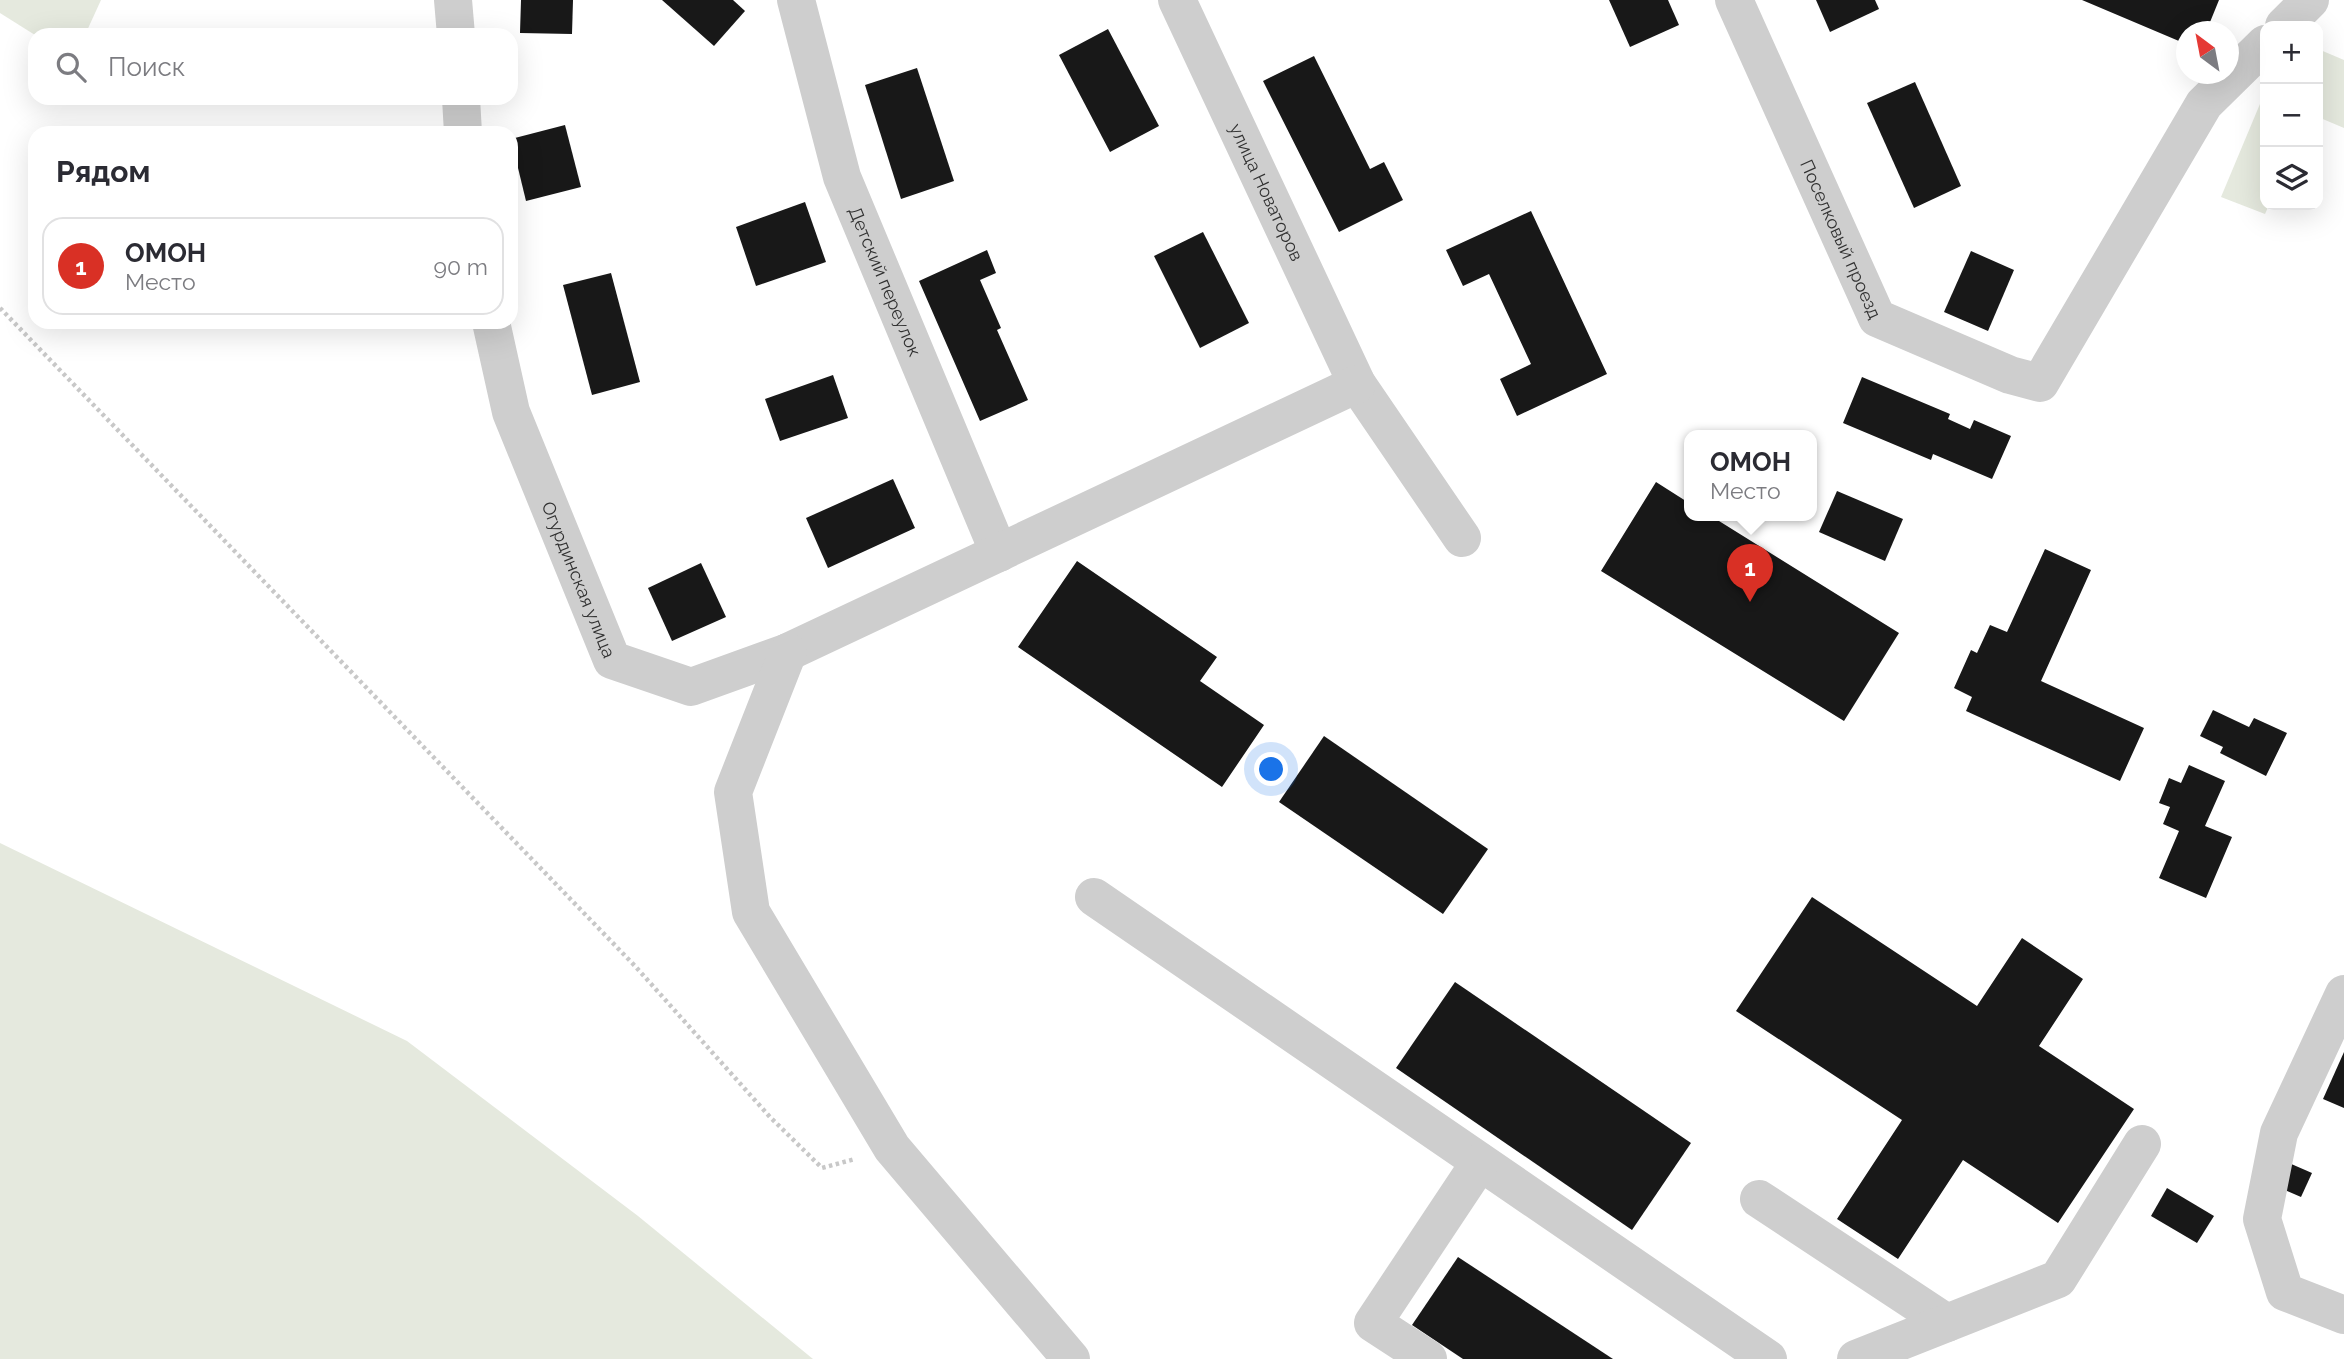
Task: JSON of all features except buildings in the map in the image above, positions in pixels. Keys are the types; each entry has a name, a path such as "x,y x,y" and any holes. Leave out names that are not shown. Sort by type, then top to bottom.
{"street":[{"path":"453,0 455,28"},
{"name":"Детский переулок","path":"796,0 842,177 999,553"},
{"name":"улица Новаторов","path":"1177,0 1357,384 1462,538"},
{"name":"Поселковый проезд","path":"1734,0 1877,318 2010,375 2040,383 2204,104 2260,49"},
{"path":"2289,21 2310,0"},
{"path":"461,105 463,126"},
{"name":"Огурдинская улица","path":"492,329 510,412 612,660 691,687 788,652 1357,384"},
{"path":"788,652 733,792 751,912 892,1148 1071,1359"},
{"path":"1094,897 1768,1359"},
{"path":"2344,994 2279,1133 2262,1219 2285,1292 2344,1315"},
{"path":"1856,1359 2058,1279 2142,1144"},
{"path":"1428,1359 1373,1323 1480,1162"},
{"path":"1759,1199 1947,1323"}],"path":[{"path":"0,307 635,966 770,1117 821,1168 892,1148"}],"shaded area":[{"path":"0,0 101,0 88,28 28,28 28,31 0,13"},
{"path":"2323,51 2344,60 2344,128 2323,119"},
{"path":"2260,104 2260,210 2267,210 2265,214 2221,197"},
{"path":"0,843 407,1041 638,1216 813,1359 0,1359"}],"place":[{"name":"ОМОН","path":"1750,602"}]}
